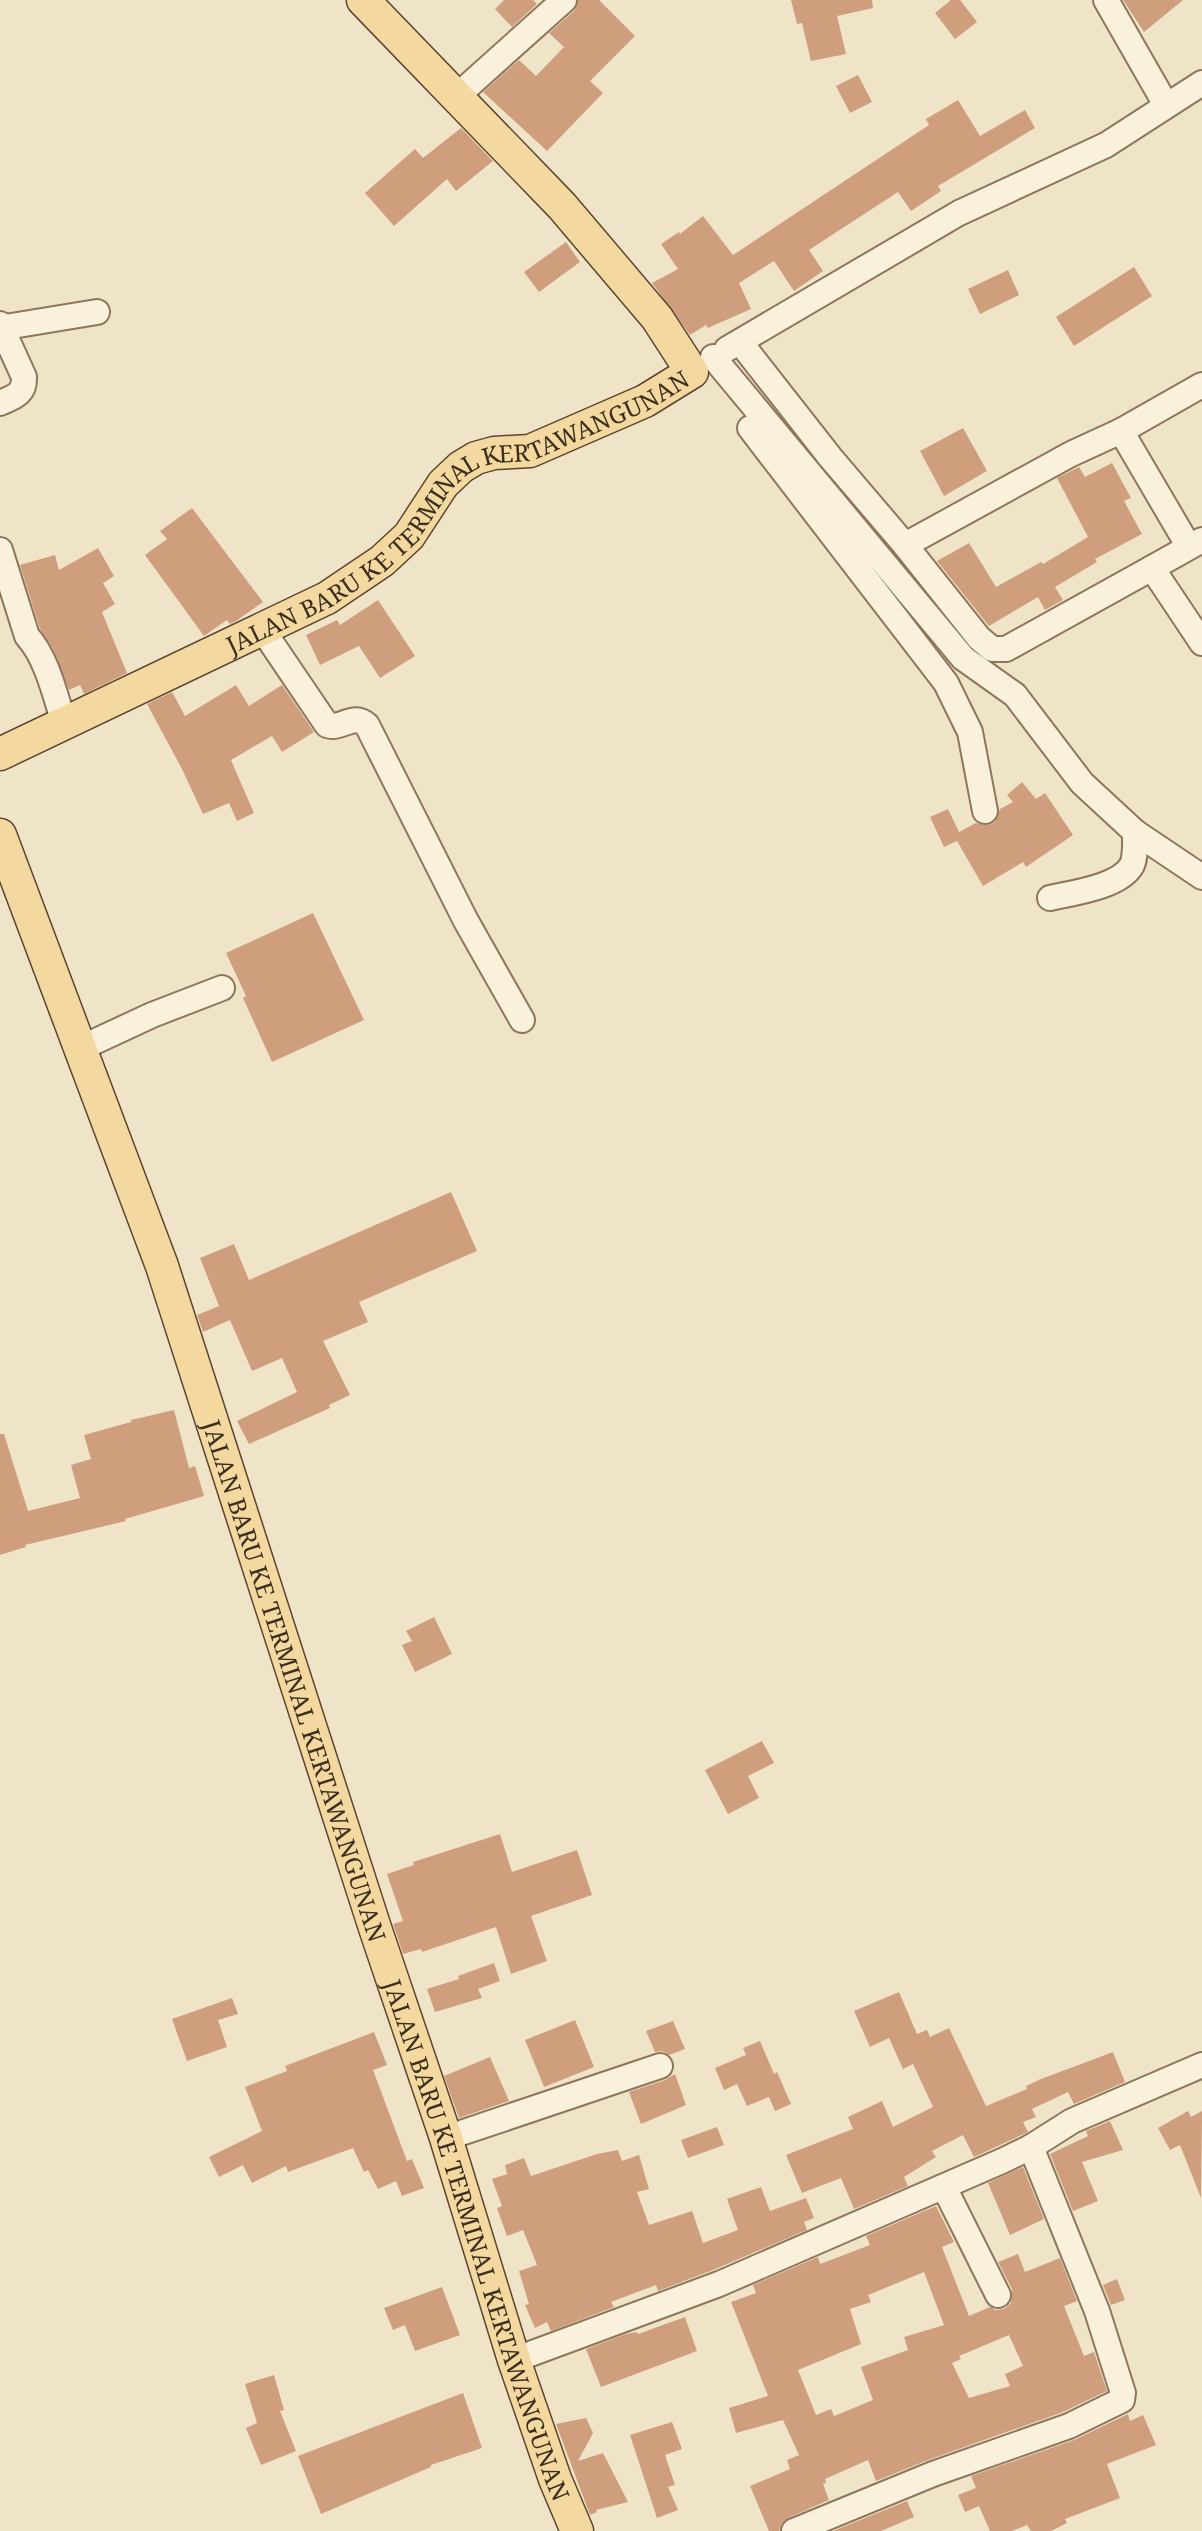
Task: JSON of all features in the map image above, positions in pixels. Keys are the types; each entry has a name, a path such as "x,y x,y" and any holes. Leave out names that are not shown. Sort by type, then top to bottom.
{"main road":[{"name":"JALAN BARU KE TERMINAL KERTAWANGUNAN","path":"0,754 327,598 382,561 409,536 443,484 461,467 476,458 494,453 530,451 645,401 701,364 657,318 562,206 363,0"},
{"name":"JALAN BARU KE TERMINAL KERTAWANGUNAN","path":"0,835 162,1266 375,1928 446,2138 514,2360 555,2479 577,2531"}],"street":[{"path":"457,96 564,0"},
{"path":"1106,0 1166,105"},
{"path":"701,364 959,214 1106,145 1202,83"},
{"path":"0,403 23,391 25,385 24,376 0,327 97,312"},
{"path":"740,342 830,457 979,638 992,649 1006,649 1195,544 1121,431"},
{"path":"701,364 946,683 970,732 985,811"},
{"path":"701,364 963,658 1016,695 1082,783 1135,832 1202,877"},
{"path":"905,545 1202,385"},
{"path":"0,550 27,636 43,662 64,723"},
{"path":"1152,568 1202,643"},
{"path":"262,629 327,726 335,727 354,719 367,725 466,921 522,1020"},
{"path":"1050,898 1099,887 1124,874 1132,865 1135,832"},
{"path":"81,1048 152,1015 222,988"},
{"path":"514,2360 719,2284 944,2187 1031,2147 1072,2121 1202,2065"},
{"path":"446,2138 660,2066"},
{"path":"794,2531 933,2474 1069,2426 1122,2400 1123,2393 1097,2311 1031,2147"},
{"path":"944,2187 998,2295"}],"building":[{"path":"504,0 533,0 537,4 512,27 495,9"},
{"path":"578,0 599,0 635,36 590,81 603,93 547,151 483,92 519,60 536,76 564,47 549,33 574,11"},
{"path":"791,0 872,0 873,8 837,16 846,54 811,61 802,23 797,24"},
{"path":"951,0 960,0 977,22 955,39 935,13"},
{"path":"1123,0 1183,0 1144,32"},
{"path":"858,75 872,102 850,113 836,86"},
{"path":"958,100 980,136 1025,110 1035,128 938,186 941,191 911,211 898,192 809,250 823,271 794,291 774,261 739,283 751,309 708,328 706,325 690,335 652,283 678,269 661,244 679,232 680,234 703,216 733,255 929,125 926,119"},
{"path":"461,128 493,161 456,191 447,179 394,226 365,193 415,149 423,158"},
{"path":"566,242 580,262 539,292 524,272"},
{"path":"1134,267 1152,296 1074,346 1056,317"},
{"path":"1008,270 1019,295 980,314 968,289"},
{"path":"963,428 987,471 944,496 920,451"},
{"path":"1112,463 1131,498 1124,501 1142,534 1095,559 1097,562 1055,587 1063,600 1045,610 1038,597 989,626 937,561 969,543 996,587 1041,562 1043,564 1088,537 1057,478 1079,467 1085,477"},
{"path":"192,508 263,602 236,621 230,624 227,620 204,636 145,555 167,539 160,531"},
{"path":"98,548 114,576 103,583 115,604 102,612 127,673 84,694 80,685 69,690 53,649 40,629 20,565 55,555 59,570"},
{"path":"378,600 415,656 380,678 359,646 320,665 306,635 337,620 340,625"},
{"path":"236,685 249,706 282,685 314,732 282,752 272,736 231,760 254,813 237,821 229,803 203,814 147,704 172,692 185,716"},
{"path":"1022,782 1036,799 1045,793 1073,835 1026,867 1023,862 983,886 957,841 944,847 930,817 948,809 959,832 976,823 988,825 995,822 1000,809 1013,802 1007,795"},
{"path":"313,913 364,1020 272,1062 226,953"},
{"path":"451,1192 477,1251 359,1302 368,1322 323,1341 350,1395 329,1405 330,1408 249,1444 237,1421 297,1392 282,1358 252,1371 230,1320 203,1332 197,1315 219,1306 200,1258 234,1244 249,1280"},
{"path":"174,1410 189,1468 195,1466 204,1496 125,1519 126,1521 25,1545 26,1547 0,1555 0,1434 4,1434 28,1511 80,1498 71,1465 91,1459 84,1435"},
{"path":"434,1617 452,1654 415,1672 402,1645 412,1641 406,1631"},
{"path":"762,1741 774,1763 748,1776 759,1798 728,1814 705,1770"},
{"path":"500,1834 512,1872 577,1850 592,1895 531,1916 547,1961 511,1974 496,1927 422,1952 421,1949 403,1954 393,1924 403,1921 387,1874 414,1865 413,1862"},
{"path":"494,1963 500,1981 478,1989 482,1998 435,2012 427,1989 459,1979 458,1976"},
{"path":"899,1992 917,2034 927,2030 930,2037 949,2028 986,2106 1027,2089 1026,2086 1041,2079 1113,2052 1125,2082 1074,2104 1068,2092 1032,2109 1036,2117 1023,2122 1028,2132 974,2157 963,2135 932,2151 936,2157 904,2177 908,2186 854,2209 841,2178 802,2193 786,2155 853,2129 848,2117 882,2101 893,2127 933,2107 913,2064 903,2069 889,2038 870,2047 854,2011"},
{"path":"232,1998 238,2014 218,2020 227,2047 187,2061 172,2019"},
{"path":"575,2020 594,2067 544,2087 525,2040"},
{"path":"673,2021 685,2049 669,2055 662,2051 655,2052 646,2031"},
{"path":"374,2032 387,2065 373,2070 407,2161 412,2159 424,2188 402,2196 396,2181 378,2189 368,2170 364,2172 353,2148 288,2172 286,2166 252,2183 243,2165 219,2177 209,2157 262,2131 245,2087 287,2071 285,2066"},
{"path":"760,2041 791,2104 775,2111 769,2097 747,2106 737,2084 724,2090 715,2068 746,2055 743,2048"},
{"path":"490,2057 509,2101 459,2118 444,2076"},
{"path":"675,2074 686,2105 641,2124 629,2092"},
{"path":"1188,2111 1191,2117 1202,2111 1201,2198 1180,2145 1170,2150 1158,2128"},
{"path":"1110,2121 1123,2150 1082,2162 1098,2201 1073,2211 1050,2154 1088,2136 1086,2131"},
{"path":"717,2127 724,2145 688,2158 681,2140"},
{"path":"618,2150 622,2161 639,2155 649,2189 637,2192 649,2225 692,2211 703,2243 738,2230 727,2199 761,2187 770,2211 806,2198 814,2218 804,2222 807,2230 713,2270 658,2291 656,2285 611,2302 614,2307 551,2331 547,2322 535,2328 525,2305 529,2304 519,2271 537,2265 523,2230 507,2236 497,2208 502,2206 492,2179 507,2174 505,2165 524,2158 531,2176 597,2154"},
{"path":"1023,2167 1044,2219 1010,2235 988,2183"},
{"path":"936,2206 954,2242 942,2247 969,2316 990,2307 996,2310 1004,2309 1011,2303 1012,2289 998,2262 1018,2254 1025,2272 1060,2258 1077,2301 1064,2306 1084,2356 1094,2352 1107,2391 1063,2412 876,2481 868,2460 825,2479 826,2483 823,2484 829,2500 788,2518 779,2531 769,2531 750,2486 790,2469 787,2460 799,2455 783,2420 736,2433 729,2408 768,2396 731,2302 756,2293 753,2285 818,2257 820,2264 870,2245 866,2236","holes":["924,2272 944,2325 904,2337 908,2350 861,2367 873,2400 834,2416 831,2409 816,2415 798,2370 861,2344 850,2309 871,2302 868,2295","1009,2335 1023,2366 1005,2374 1010,2386 969,2398 952,2363 961,2359 959,2356"]},
{"path":"1117,2279 1125,2300 1111,2305 1103,2285"},
{"path":"442,2287 460,2335 415,2351 405,2325 393,2330 384,2308"},
{"path":"685,2317 697,2351 601,2387 586,2349"},
{"path":"274,2375 284,2410 280,2411 296,2451 261,2465 246,2428 257,2423 245,2384"},
{"path":"463,2393 482,2448 431,2465 321,2514 298,2456"},
{"path":"1128,2414 1130,2421 1143,2415 1156,2445 1107,2464 1120,2498 1065,2519 1067,2523 1051,2531 1031,2531 1027,2525 1012,2531 990,2531 979,2506 965,2512 958,2495 976,2488 971,2476 1074,2440"},
{"path":"586,2418 593,2433 578,2461 603,2453 628,2502 596,2510 597,2512 590,2515 556,2424"},
{"path":"672,2422 682,2449 665,2455 675,2485 668,2487 678,2510 657,2518 630,2435"},
{"path":"907,2501 914,2517 881,2531 833,2531"}]}
